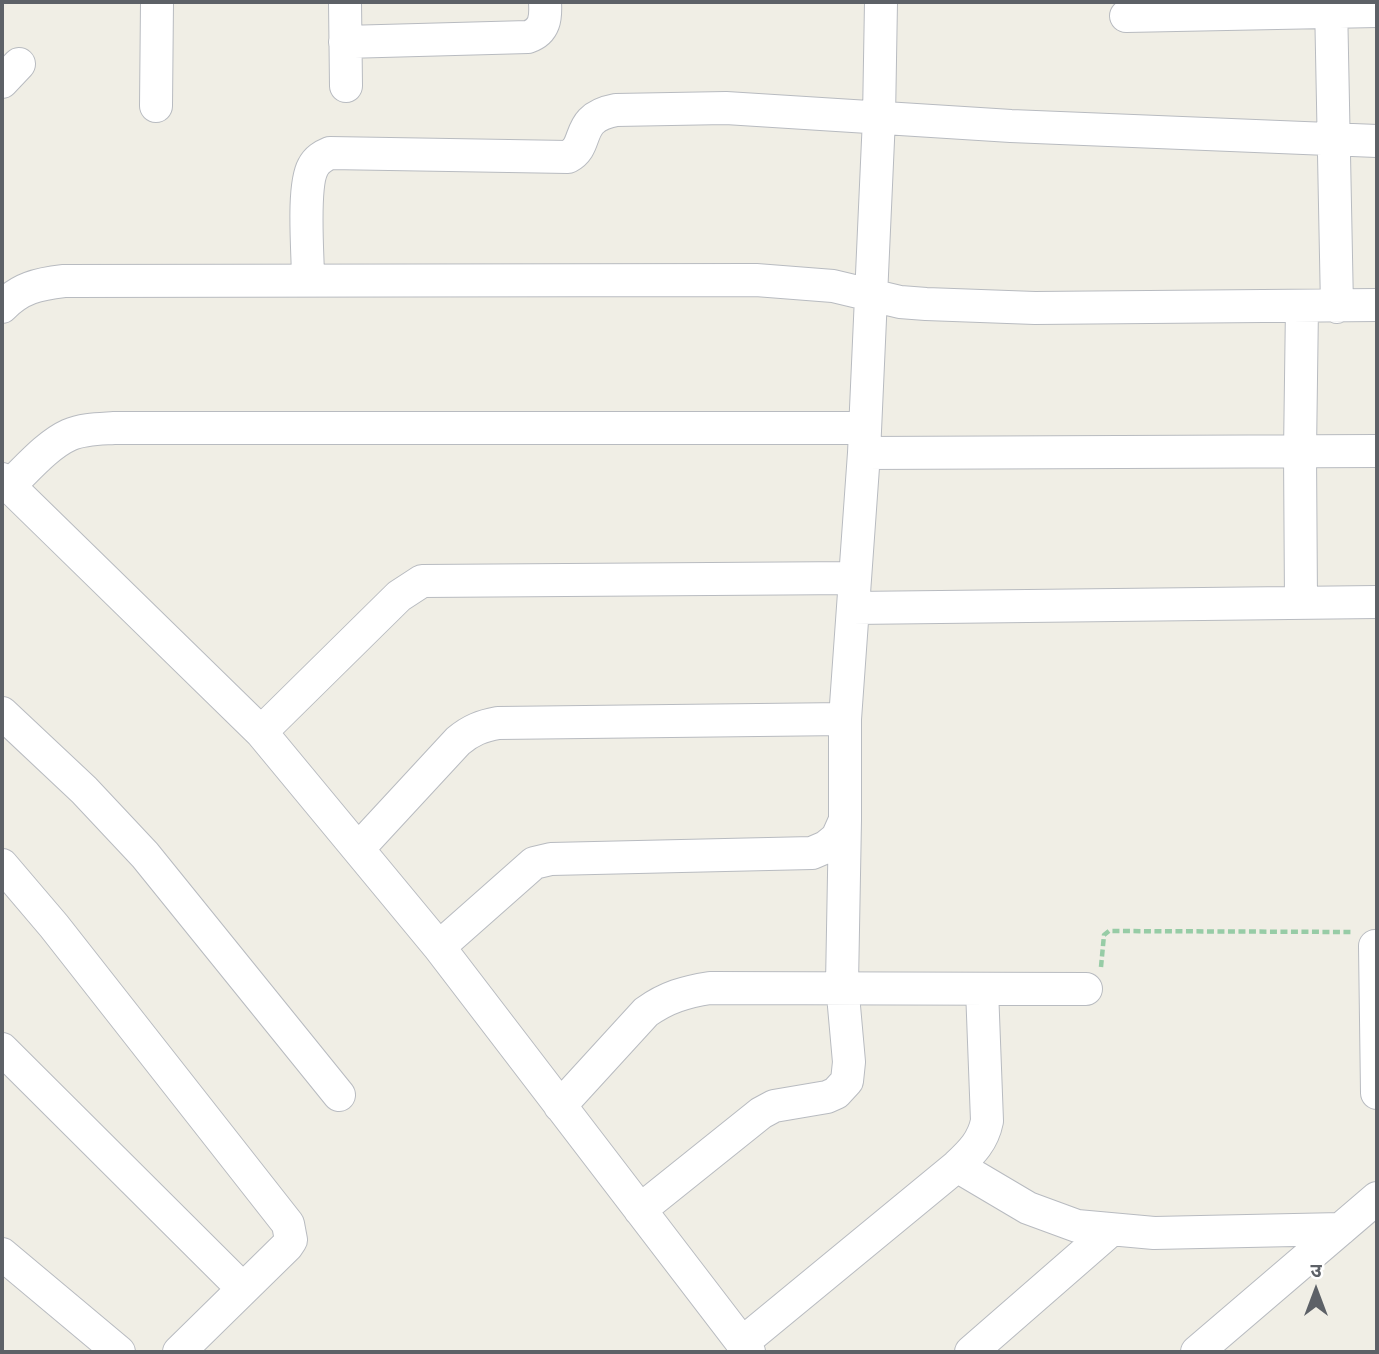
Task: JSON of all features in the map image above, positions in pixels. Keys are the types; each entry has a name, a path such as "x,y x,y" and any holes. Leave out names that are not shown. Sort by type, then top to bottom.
{"street":[{"path":"156,106 157,2"},
{"path":"345,2 346,86"},
{"path":"345,42 528,37 537,34 543,26 545,2"},
{"path":"640,1210 761,1113 774,1106 827,1097 842,1088 847,1081 849,1062 844,989 845,719 865,441 881,2"},
{"path":"1332,6 1336,307"},
{"path":"1126,16 1332,6 1377,11"},
{"path":"308,279 308,186 312,168 318,159 330,153 568,157 575,152 584,129 591,120 602,113 616,110 726,108 878,118 1377,141"},
{"path":"2,307 20,291 38,284 64,281 308,279 755,280 797,282 870,293 900,302 926,304 1022,307 1377,306"},
{"path":"1301,601 1302,306"},
{"path":"982,989 987,1121 984,1135 974,1151 745,1348 439,947 261,732 5,482 67,436 82,430 114,428 865,441 1300,452 1377,451"},
{"path":"261,732 399,596 422,580 854,593 1377,602"},
{"path":"2,713 84,790 145,855 339,1095"},
{"path":"359,848 458,741 471,730 484,726 498,723 845,719"},
{"path":"439,947 534,863 551,859 812,853 837,838 845,820"},
{"path":"2,865 54,926 288,1224 291,1240 287,1246 179,1352"},
{"path":"1369,939 1377,1093"},
{"path":"561,1106 646,1012 678,993 710,988 1086,989"},
{"path":"2,1049 243,1289"},
{"path":"957,1167 1028,1208 1077,1226 1154,1233 1342,1229"},
{"path":"1197,1352 1377,1198"},
{"path":"971,1352 1111,1230"},
{"path":"2,1254 119,1352"}],"path":[{"path":"1086,989 1101,981 1104,935 1110,931 1369,939"}]}
